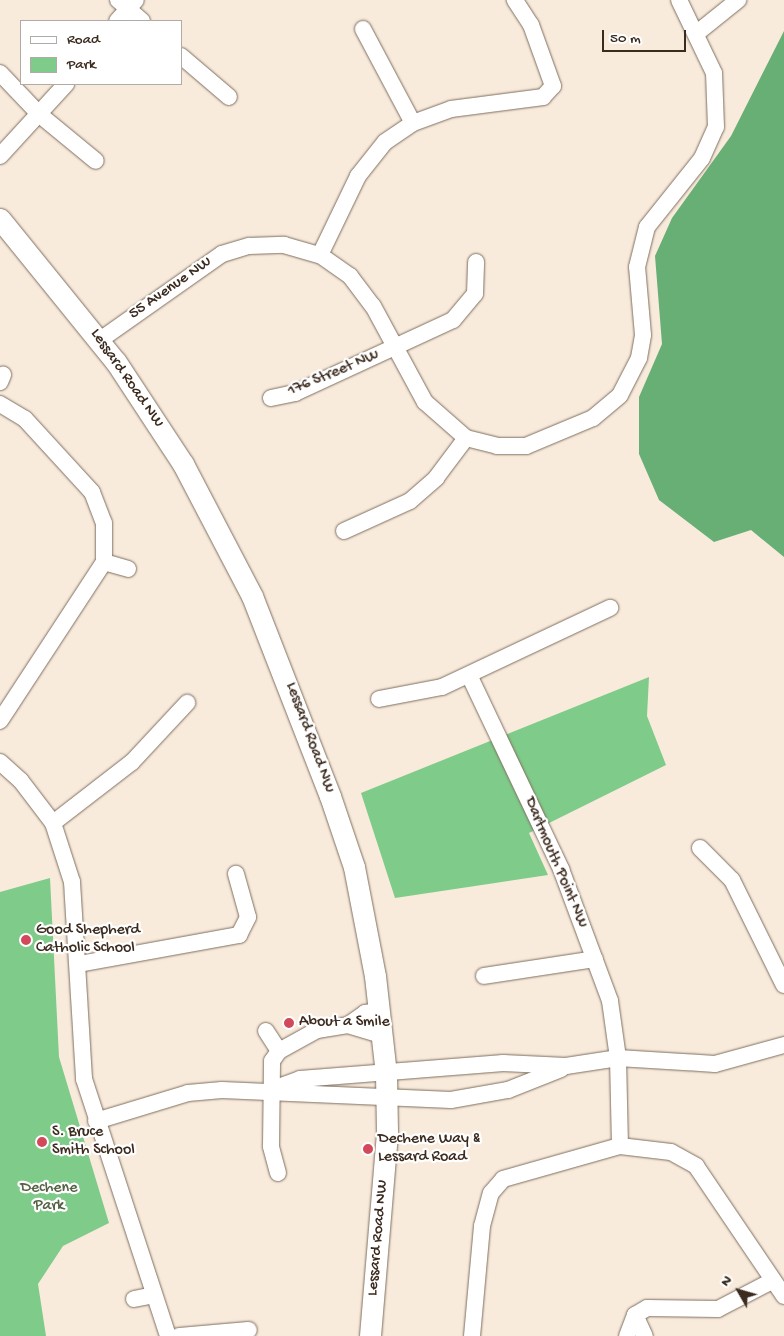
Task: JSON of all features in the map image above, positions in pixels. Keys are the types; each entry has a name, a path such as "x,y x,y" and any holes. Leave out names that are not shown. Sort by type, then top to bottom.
{"main road":[{"name":"Lessard Road NW","path":"0,219 100,340 197,488 278,654 354,867 379,1012 387,1098 370,1336"}],"street":[{"path":"320,254 358,176 385,142 413,123 451,109 543,97 553,86 531,24 515,0"},
{"path":"344,531 410,501 436,478 466,438 507,447 536,444 605,410 632,378 643,335 636,279 642,239 663,201 702,158 716,127 718,85 697,33 679,0"},
{"path":"697,33 738,0"},
{"path":"125,8 141,20"},
{"path":"363,29 413,123"},
{"path":"182,57 230,97"},
{"path":"0,73 40,115 96,160"},
{"path":"0,156 40,115 65,85"},
{"name":"55 Avenue NW","path":"100,340 222,254 269,244 320,254"},
{"name":"176 Street NW","path":"320,254 360,287 396,347 425,402 466,438"},
{"name":"176 Street NW","path":"271,398 295,393 396,347 462,313 477,288 476,262"},
{"path":"0,404 25,418 92,492 104,523 104,562 0,721"},
{"path":"104,562 128,569"},
{"path":"380,699 428,692 469,675 610,608"},
{"name":"Dartmouth Point NW","path":"469,675 561,869 610,1001 618,1058 620,1146"},
{"path":"53,823 132,762 188,703"},
{"path":"0,762 21,781 53,823 72,882 79,964 80,1050 96,1121 168,1336"},
{"path":"700,848 732,880 784,985"},
{"path":"79,964 239,935 248,917 236,874"},
{"path":"484,976 595,959"},
{"path":"348,1025 365,1013 379,1012"},
{"path":"278,1173 271,1146 272,1060 279,1051 317,1030 348,1025 382,1035"},
{"path":"266,1031 279,1051"},
{"path":"96,1121 188,1093 273,1089 300,1079 503,1064 566,1066 618,1058 715,1064 784,1045"},
{"path":"273,1089 297,1096 451,1100 508,1090 566,1066"},
{"path":"472,1336 482,1226 491,1193 503,1180 620,1146 671,1152 696,1166 772,1281 784,1296"},
{"path":"627,1336 634,1315 647,1308 718,1310 772,1281"},
{"path":"134,1299 154,1295"},
{"path":"634,1315 645,1336"},
{"path":"179,1336 249,1330"}],"green space":[{"path":"784,31 784,557 751,530 714,542 659,500 639,454 639,397 662,344 655,256 672,218 731,136"},
{"path":"649,677 647,716 666,765 529,833 548,875 395,898 361,793"},
{"name":"Dechene Park","path":"50,878 59,1057 109,1223 63,1246 38,1284 46,1336 0,1336 0,892"}],"place":[{"name":"Good Shepherd Catholic School","path":"26,940"},
{"name":"About a Smile","path":"289,1023"},
{"name":"S. Bruce Smith School","path":"42,1142"},
{"name":"Dechene Way & Lessard Road","path":"368,1149"}]}
